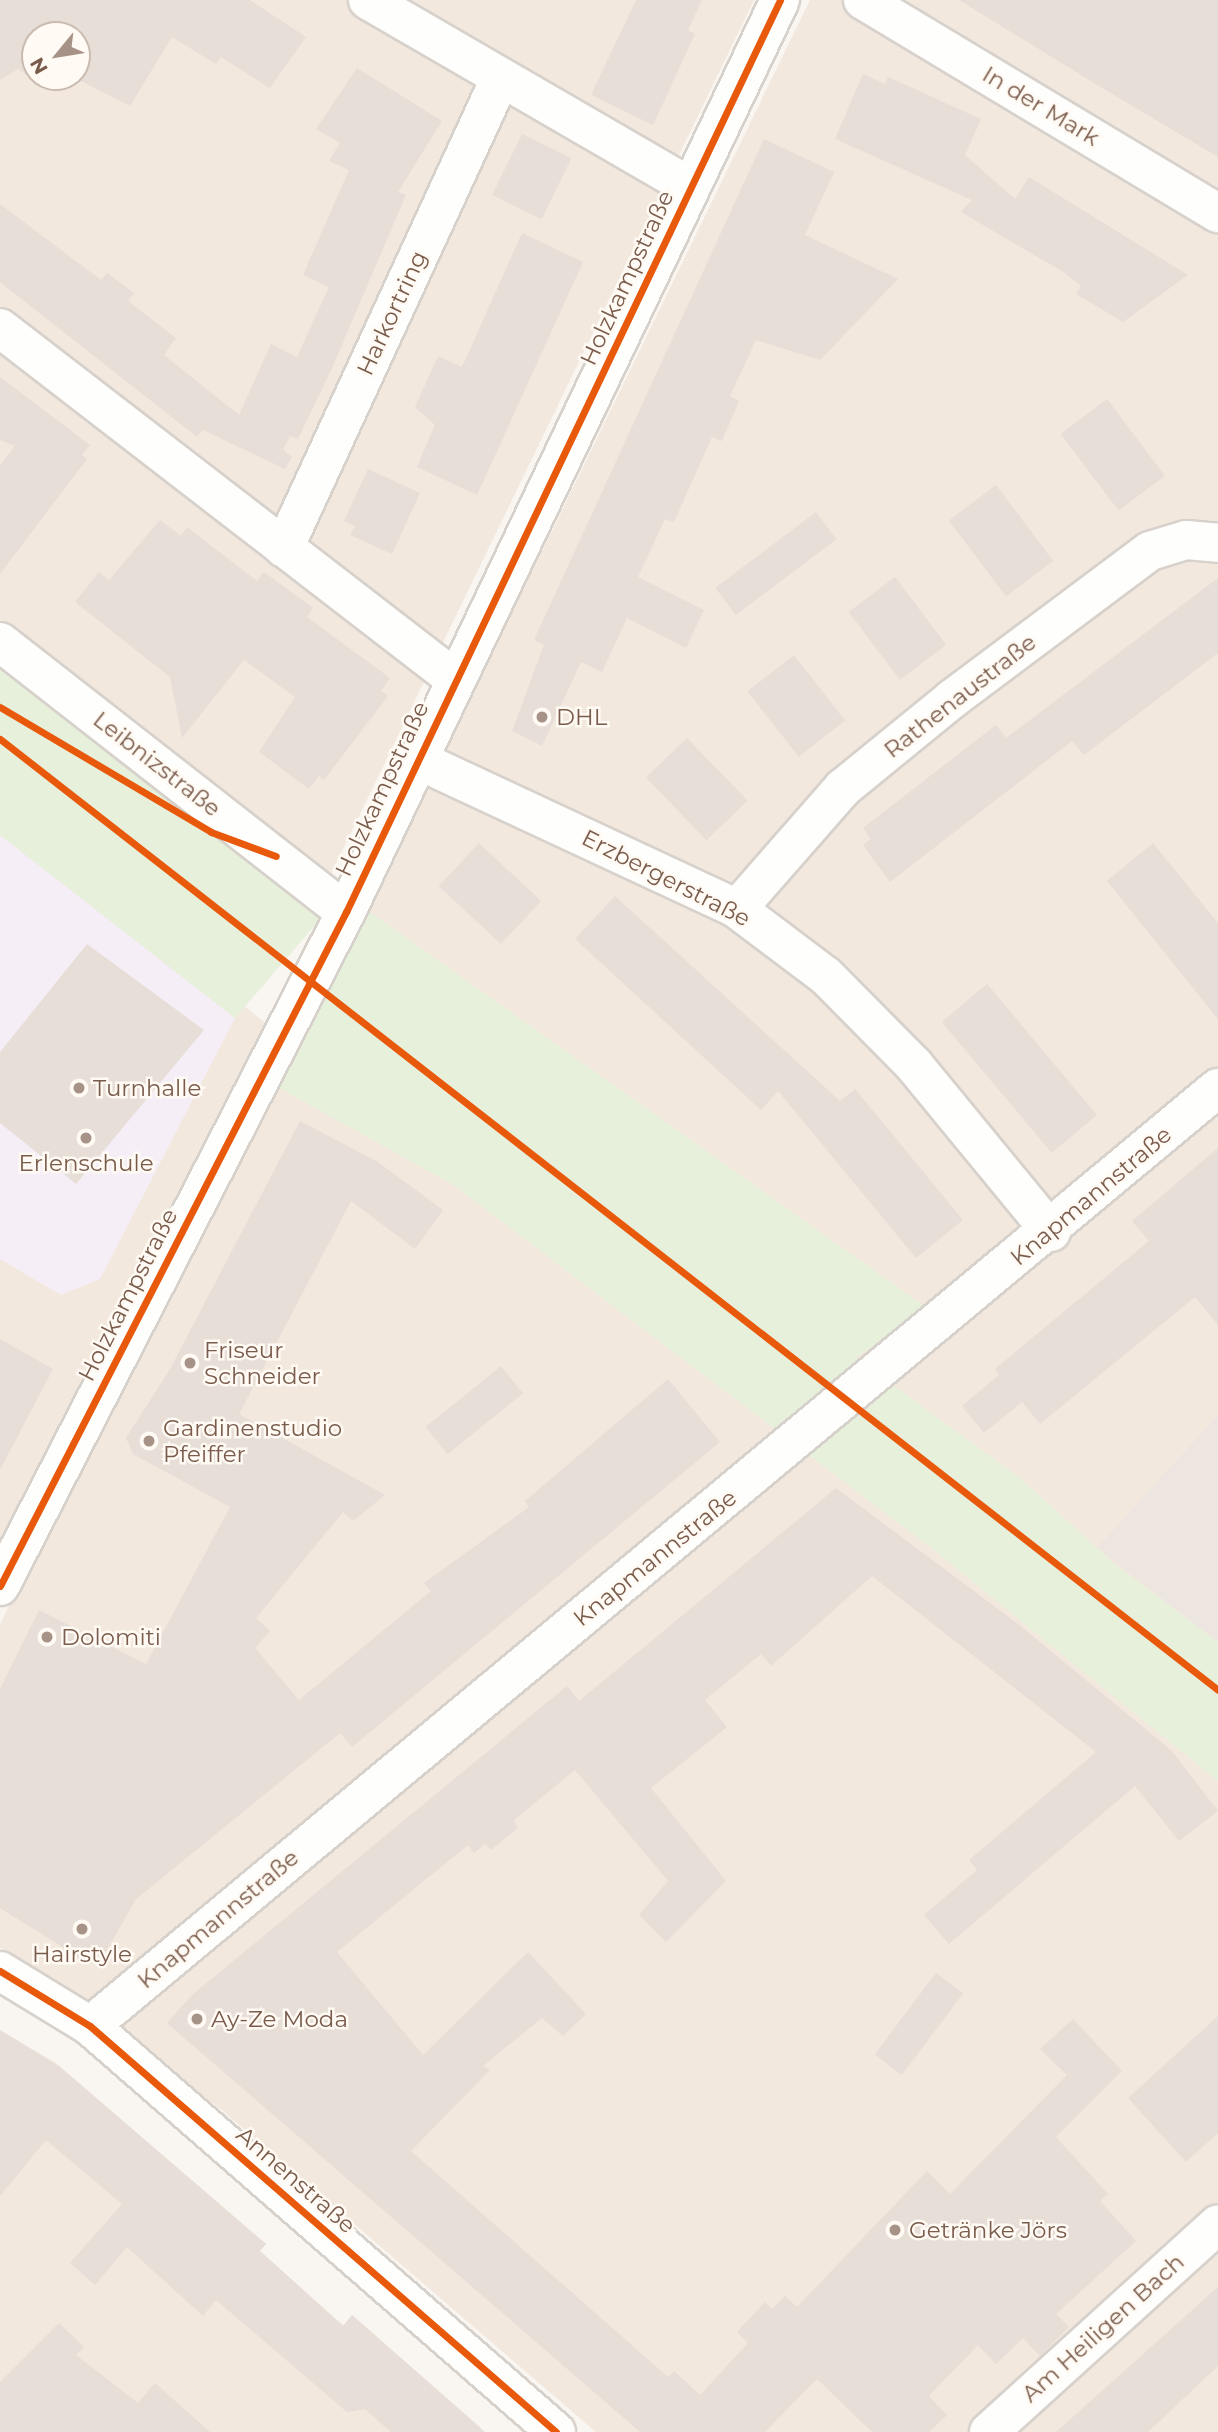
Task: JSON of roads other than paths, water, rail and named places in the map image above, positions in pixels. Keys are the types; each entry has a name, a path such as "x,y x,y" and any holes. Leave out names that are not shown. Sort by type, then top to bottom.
{"street":[{"path":"368,0 690,187"},
{"name":"Holzkampstraße","path":"0,1586 346,912 416,760 780,0"},
{"name":"In der Mark","path":"863,0 1218,213"},
{"name":"Harkortring","path":"284,548 500,79"},
{"path":"0,328 455,679"},
{"name":"Rathenaustraße","path":"737,909 843,788 951,699 1150,551 1186,540 1218,543"},
{"name":"Leibnizstraße","path":"0,642 346,912"},
{"name":"Erzbergerstraße","path":"416,760 737,909 826,976 914,1065 1051,1231"},
{"name":"Knapmannstraße","path":"90,2026 1051,1231 1218,1088"},
{"name":"Annenstraße","path":"0,1971 90,2026 556,2432"},
{"name":"Am Heiligen Bach","path":"989,2432 1218,2224"}],"place":[{"name":"DHL","path":"542,717"},
{"name":"Turnhalle","path":"79,1088"},
{"name":"Erlenschule","path":"86,1138"},
{"name":"Friseur Schneider","path":"190,1363"},
{"name":"Gardinenstudio Pfeiffer","path":"149,1441"},
{"name":"Dolomiti","path":"47,1637"},
{"name":"Hairstyle","path":"82,1929"},
{"name":"Ay-Ze Moda","path":"197,2019"},
{"name":"Getränke Jörs","path":"895,2230"}]}
